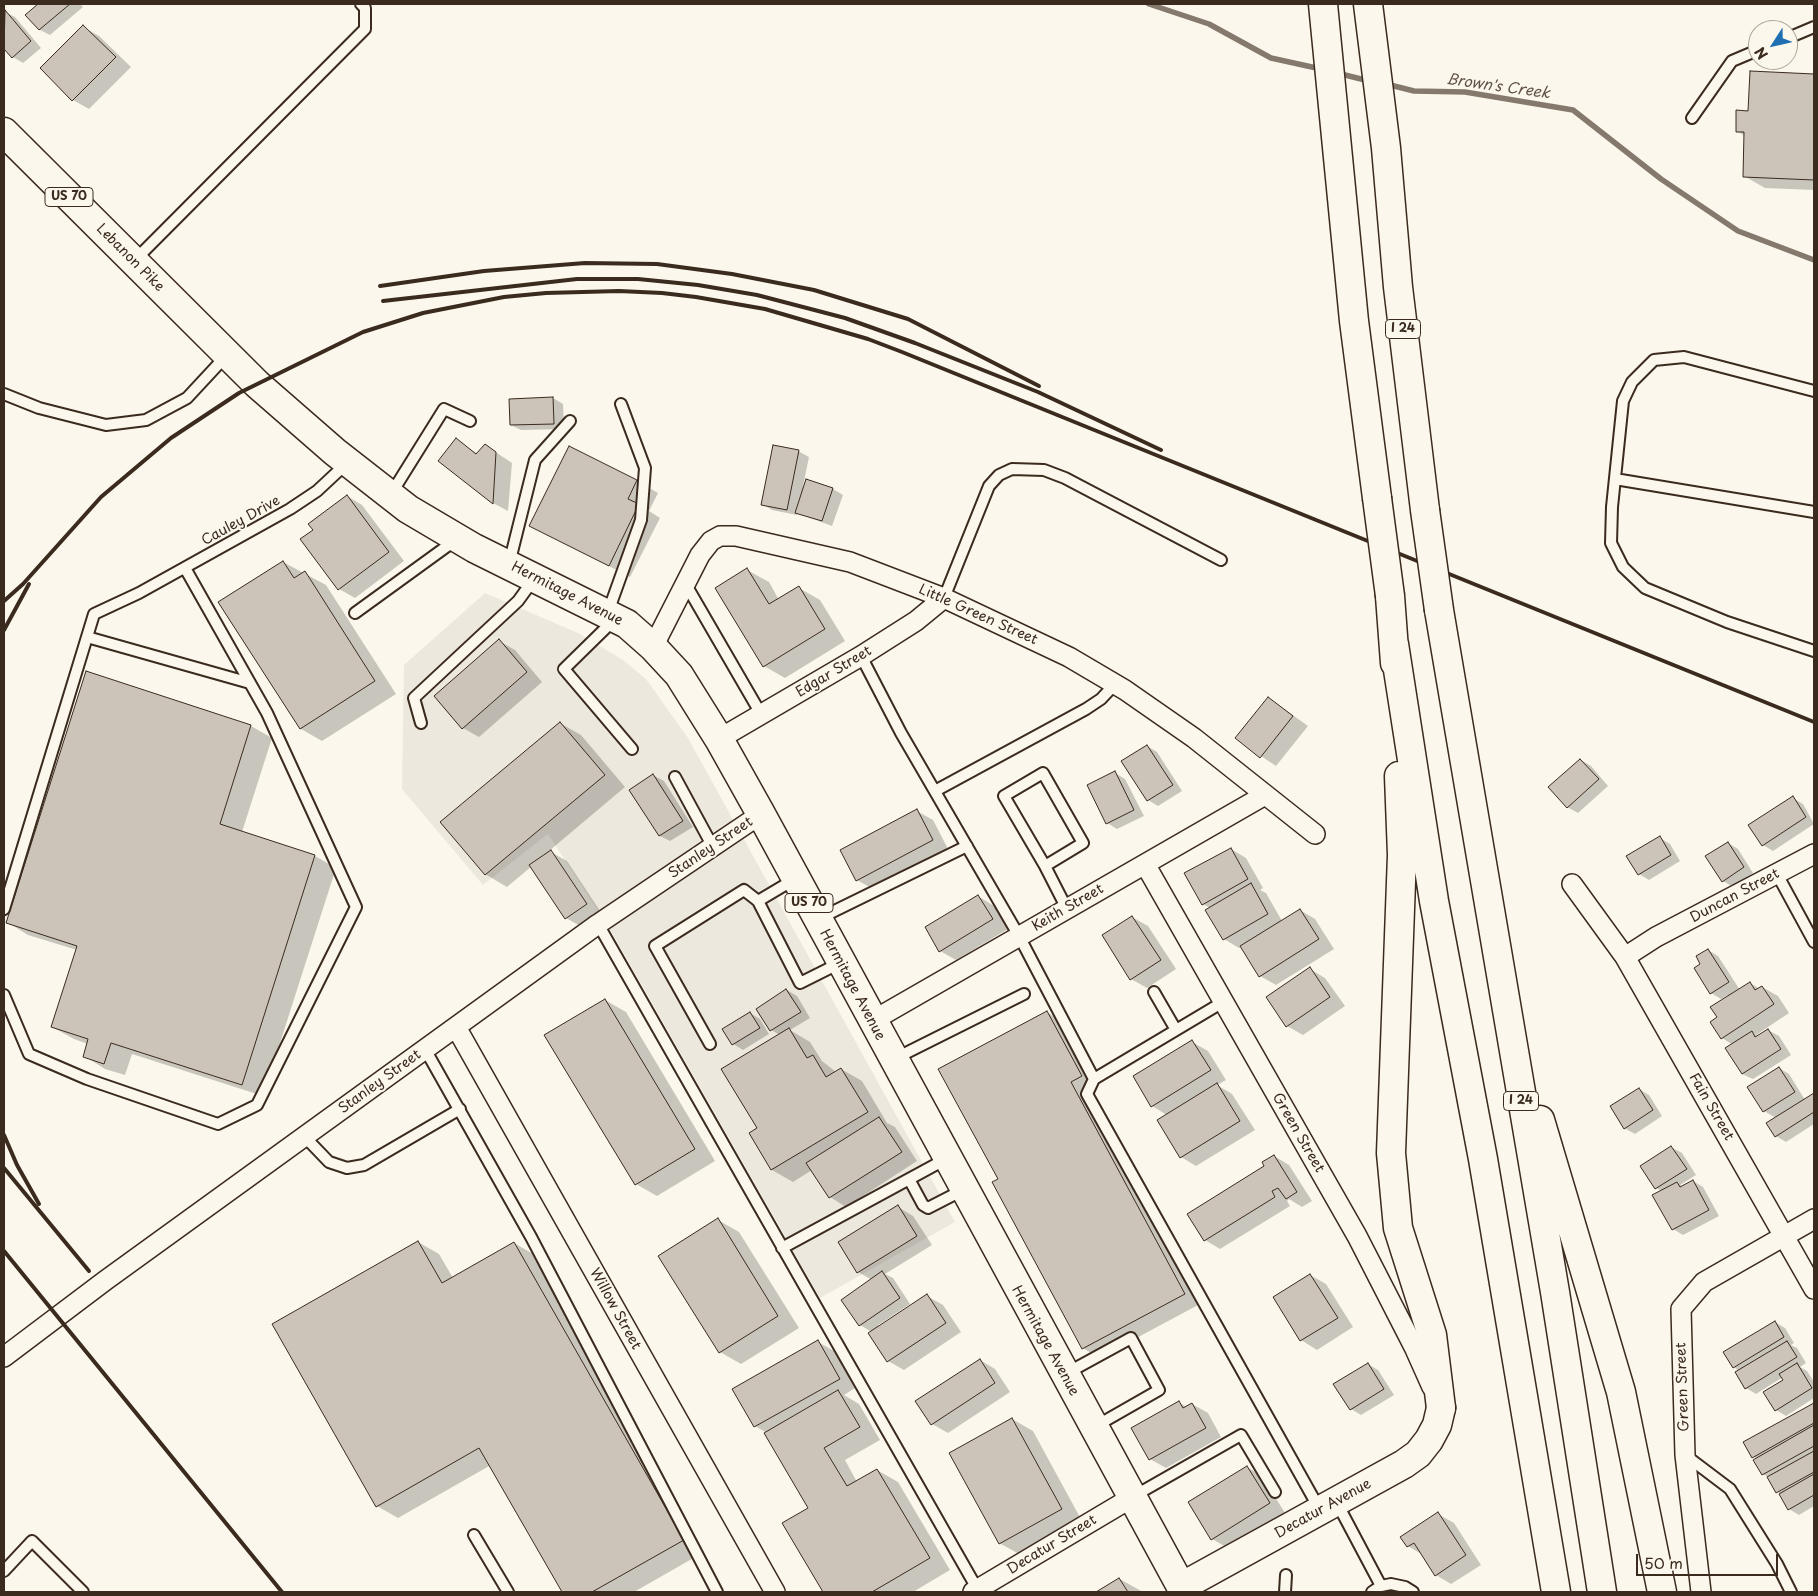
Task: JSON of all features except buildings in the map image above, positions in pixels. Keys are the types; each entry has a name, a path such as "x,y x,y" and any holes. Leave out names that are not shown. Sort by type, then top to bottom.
{"main road":[{"path":"1323,4 1354,321 1390,596 1394,644 1402,855 1390,1153 1398,1228 1432,1335 1441,1408"},
{"name":"I 24","path":"1369,8 1386,148 1398,287 1439,610 1555,1292 1602,1592"},
{"name":"Lebanon Pike","path":"4,132 257,384"},
{"name":"Hermitage Avenue","path":"257,384 348,462 408,509 509,565 628,624 679,675 719,739 761,814 1182,1590"},
{"path":"1394,644 1434,901 1484,1159 1556,1592"},
{"path":"1503,995 1621,1392 1662,1592"},
{"name":"Decatur Avenue","path":"1182,1590 1404,1464 1418,1454 1433,1433 1441,1408"}],"street":[{"name":"Little Green Street","path":"653,647 700,555 711,541 720,536 736,536 850,562 944,598 1052,648 1115,684 1194,738 1314,834"},
{"name":"Edgar Street","path":"719,739 861,656 916,621 944,598"},
{"name":"Keith Street","path":"872,1021 1265,795"},
{"name":"Stanley Street","path":"4,1357 304,1136 598,924 761,814"},
{"name":"Duncan Street","path":"1625,957 1656,937 1814,854"},
{"name":"Green Street","path":"1145,864 1357,1236 1415,1349 1441,1408"},
{"name":"Fain Street","path":"1572,884 1625,957 1814,1289"},
{"name":"Willow Street","path":"456,1027 775,1592"},
{"path":"1784,1236 1814,1219"},
{"name":"Green Street","path":"1701,1592 1685,1455 1681,1308 1704,1282 1784,1236"},
{"name":"Decatur Street","path":"977,1591 1131,1498"}],"lane":[{"path":"134,261 366,29 365,8 361,4"},
{"path":"1798,34 1814,27"},
{"path":"1692,118 1732,61 1748,54"},
{"path":"4,394 40,408 106,425 146,420 187,398 227,354"},
{"path":"1814,391 1684,357 1654,360 1632,382 1623,401 1611,543 1623,567 1645,588 1727,622 1814,651"},
{"path":"621,404 645,468 641,520 611,616 564,669 632,748"},
{"path":"391,495 444,409 470,421"},
{"path":"509,565 535,460 570,421"},
{"name":"Cauley Drive","path":"4,909 94,614 139,593 290,510 317,491 348,462"},
{"path":"944,598 989,486 999,475 1012,468 1044,470 1065,478 1221,560"},
{"path":"1615,479 1814,512"},
{"path":"355,613 458,538"},
{"path":"4,995 29,1054 87,1079 218,1124 257,1105 356,907 267,713 185,568"},
{"path":"421,723 414,698 518,601 535,578"},
{"path":"685,583 761,714"},
{"path":"86,638 250,683"},
{"path":"861,656 935,791 1019,936 1094,1078"},
{"path":"935,791 1086,710 1101,699 1115,684"},
{"path":"1045,866 1084,844 1043,773 1004,796 1045,866 1067,909"},
{"path":"675,777 713,847"},
{"path":"817,919 967,846"},
{"path":"1776,874 1814,942"},
{"path":"758,901 796,879"},
{"path":"710,1044 655,946 744,890 758,901 800,983 840,962"},
{"path":"598,924 977,1591"},
{"path":"1154,992 1176,1030"},
{"path":"893,1060 1024,994"},
{"path":"1223,1002 1094,1078 1087,1094 1376,1589 1391,1584 1405,1587 1413,1592"},
{"path":"426,1049 531,1238 717,1592"},
{"path":"304,1136 329,1162 347,1168 364,1165 460,1110"},
{"path":"782,1248 946,1158"},
{"path":"909,1179 923,1205 928,1208 964,1190"},
{"path":"1064,1374 1131,1338 1159,1390 1093,1428"},
{"path":"1131,1498 1241,1435 1275,1492"},
{"path":"1685,1455 1730,1488 1778,1564 1790,1592"},
{"path":"474,1535 508,1592"},
{"path":"4,1571 32,1541 83,1592"},
{"path":"1286,1575 1286,1592"}],"shaded area":[{"path":"485,593 578,633 623,660 646,679 688,738 955,1222 820,1298 611,931 548,834 483,885 402,789 404,665"}],"waterway":[{"name":"Brown's Creek","path":"1149,4 1209,24 1271,58 1321,69"},
{"name":"Brown's Creek","path":"1337,73 1369,81"},
{"name":"Brown's Creek","path":"1386,84 1414,91 1465,92 1573,110 1661,179 1738,231 1814,260"}],"railway":[{"path":"380,286 484,271 585,263 657,264 732,274 814,290 908,319 1039,386"},
{"path":"383,301 577,279 638,279 698,285 757,295 845,318 915,343 1038,392 1161,450"},
{"path":"4,601 23,584 101,497 171,438 239,393 363,332 423,313 504,297 546,293 619,291 662,293 765,309 868,339 1814,722"},
{"path":"4,630 29,584"},
{"path":"4,1135 17,1165 39,1204"},
{"path":"4,1168 89,1271"},
{"path":"4,1251 282,1592"}]}
